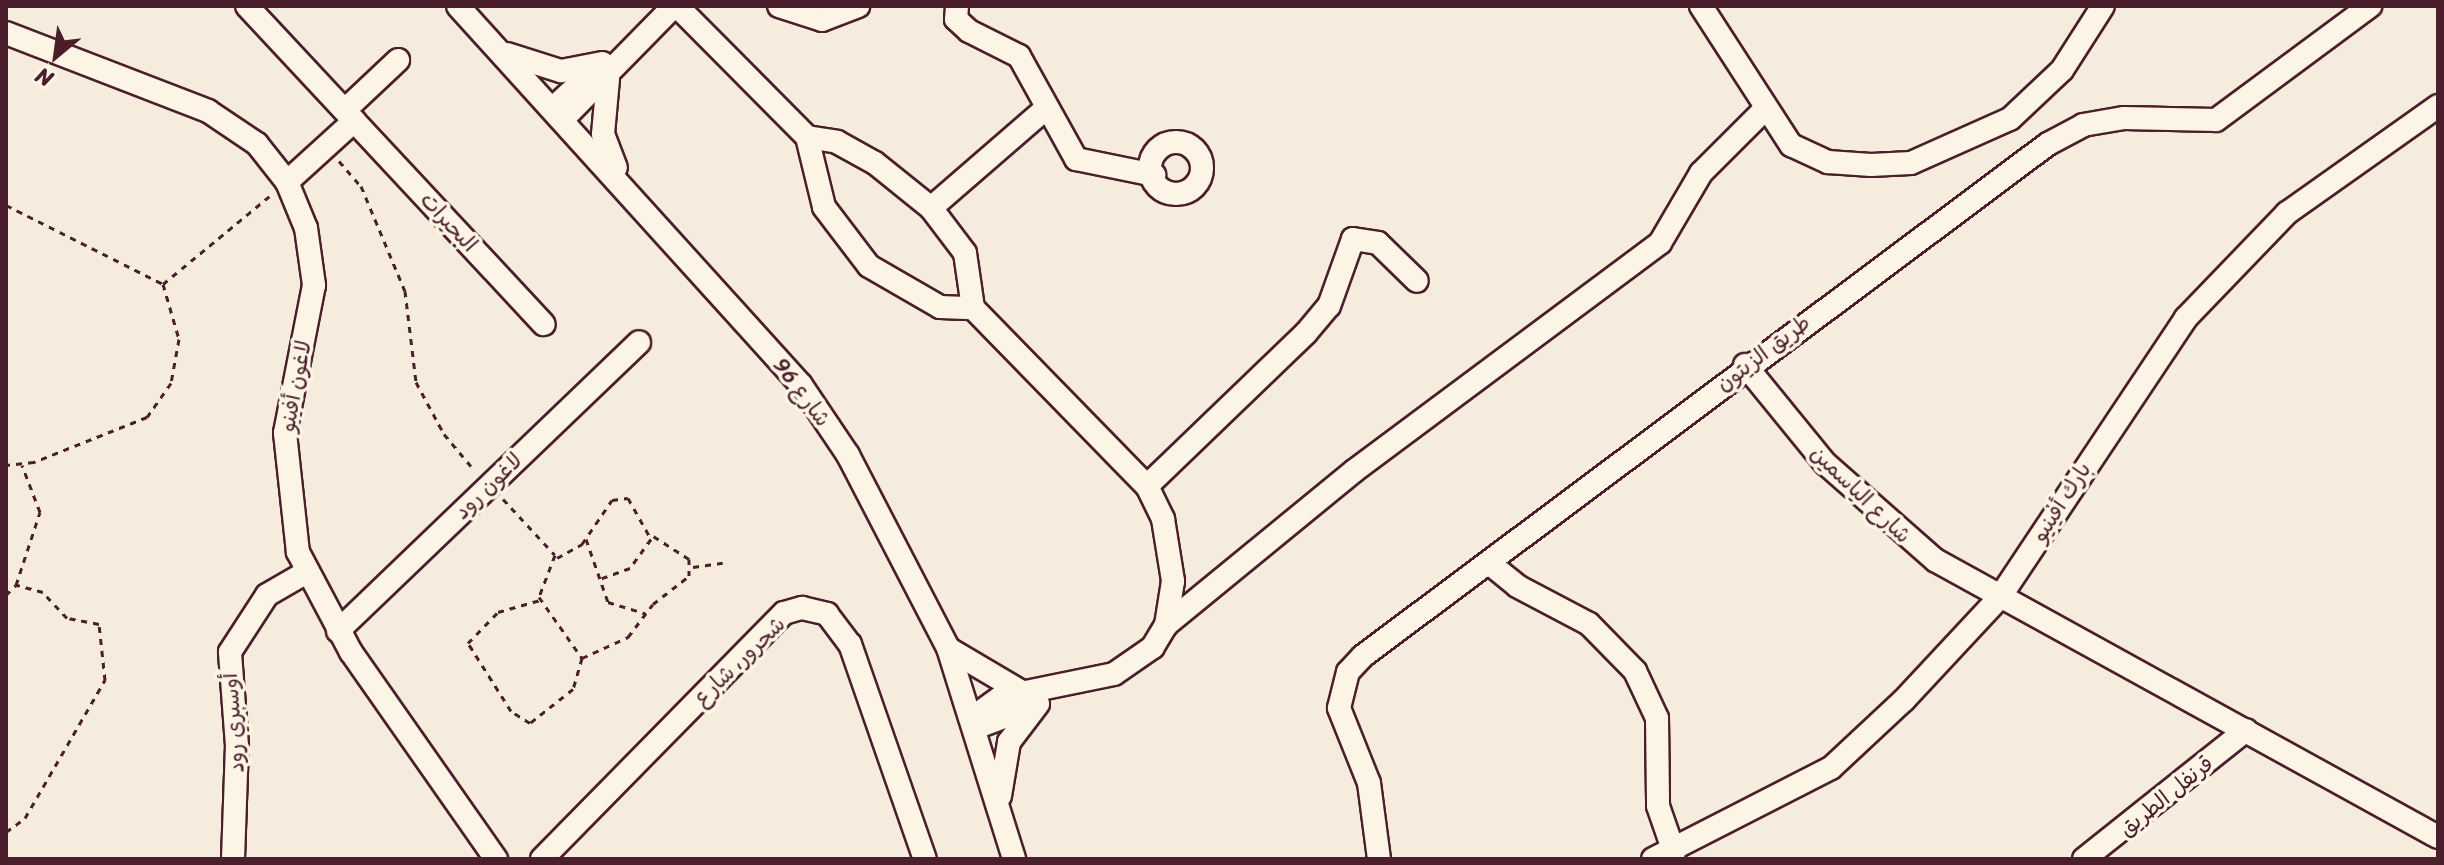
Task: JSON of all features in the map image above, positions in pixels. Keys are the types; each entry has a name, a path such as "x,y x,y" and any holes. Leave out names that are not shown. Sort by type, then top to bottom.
{"street":[{"name":"البحيرات","path":"247,6 544,324"},
{"name":"شارع 96","path":"458,6 620,180 801,385 891,528 948,648 1014,859"},
{"path":"558,113 675,6 807,137 824,207 869,266 940,307 973,308"},
{"path":"779,6 822,20 858,6"},
{"path":"957,6 956,19 969,31 1019,56 1044,110 1076,159 1154,175"},
{"path":"1701,6 1791,145 1828,162 1911,163 2010,119 2062,70 2103,6"},
{"name":"طريق الزيتون","path":"1379,859 1374,801 1344,725 1341,691 1363,656 1745,365 2048,144 2083,125 2124,118 2216,120 2293,70 2370,6"},
{"name":"لاغون أفينو","path":"6,33 208,111 257,144 287,182 313,266 284,446 288,507 305,573 338,631 496,859"},
{"path":"501,50 561,71 605,71"},
{"path":"287,182 325,147 398,60"},
{"path":"605,71 603,134 620,180"},
{"name":"بارك أفينيو","path":"1664,855 1831,768 1944,661 2000,597 2140,378 2196,306 2287,213 2438,106"},
{"path":"973,723 1001,697 1039,697 1134,663 1166,625 1354,471 1660,243 1701,173 1765,109"},
{"path":"931,208 1044,110"},
{"path":"807,137 837,142 875,163 931,208 965,253 973,308 1147,486 1171,547 1166,625"},
{"path":"1147,486 1306,333 1329,306 1353,239 1378,243 1417,281"},
{"name":"لاغون رود","path":"338,631 639,342"},
{"name":"شارع الياسمين","path":"1745,365 1889,527 2000,597 2438,837"},
{"path":"1489,563 1589,624 1635,671 1657,718 1658,806 1664,855"},
{"name":"أوسبري رود","path":"233,859 237,746 230,652 267,595 305,573"},
{"name":"شحرور، شارع","path":"542,859 784,613 802,608 827,614 850,644 925,859"},
{"path":"948,648 986,677 1039,697"},
{"path":"998,801 1009,742 1039,697"},
{"name":"قرنفل الطريق","path":"2084,859 2246,730"}],"path":[{"path":"325,147 361,186 375,232 401,278 416,382 448,441 556,559"},
{"path":"163,284 287,182"},
{"path":"6,205 163,284 179,339 160,404 139,423 22,465 6,465"},
{"path":"6,595 16,585 40,512 22,465"},
{"path":"540,600 556,559 586,539 622,497 637,506 652,535 693,566 723,563"},
{"path":"600,579 630,568 652,535"},
{"path":"586,539 613,607 645,613"},
{"path":"540,600 510,606 476,627 468,649 511,711 530,723 573,689 582,658 628,637 645,613 682,586 693,566"},
{"path":"6,832 25,818 105,680 99,624 67,618 43,592 16,585"},
{"path":"540,600 582,658"}]}
